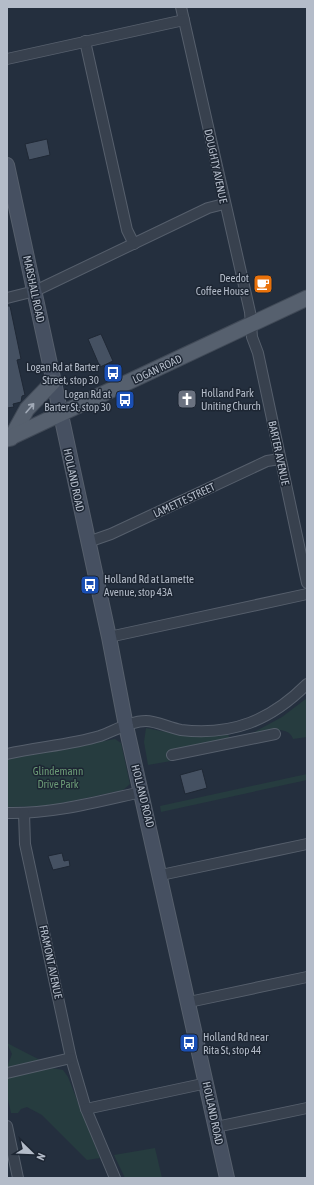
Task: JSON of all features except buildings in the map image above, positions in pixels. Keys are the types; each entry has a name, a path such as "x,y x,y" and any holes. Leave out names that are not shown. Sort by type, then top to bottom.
{"main road":[{"name":"MARSHALL ROAD","path":"7,168 35,291 60,414"},
{"name":"LOGAN ROAD","path":"9,438 307,298"},
{"path":"9,438 28,409 54,382"},
{"name":"HOLLAND ROAD","path":"60,414 109,637 126,726 161,876 227,1178"}],"street":[{"name":"DOUGHTY AVENUE","path":"181,7 252,325"},
{"path":"7,59 184,20"},
{"path":"85,42 127,230 134,244"},
{"path":"7,298 35,291 208,208 224,204"},
{"name":"BARTER AVENUE","path":"252,325 252,337 258,353 307,582"},
{"name":"LAMETTE STREET","path":"88,542 111,534 267,461 280,459"},
{"path":"109,637 307,594"},
{"path":"7,754 99,736 126,726 146,721 164,727 200,731 235,728 265,716 284,706 307,684"},
{"path":"235,728 239,741"},
{"path":"172,755 275,734"},
{"path":"7,813 64,810 141,792"},
{"name":"FRAMONT AVENUE","path":"24,813 24,841 71,1058 86,1109 115,1178"},
{"path":"161,876 307,844"},
{"path":"189,1002 307,977"},
{"path":"7,1072 71,1058"},
{"path":"86,1109 207,1083"},
{"path":"216,1127 307,1108"},
{"path":"7,1126 18,1178"}],"green space":[{"path":"307,698 307,737 293,739 286,731 280,730 249,735 282,717"},
{"path":"146,728 187,736 228,735 230,738 169,752 171,761 148,765 144,742"},
{"name":"Glindemann Drive Park","path":"115,739 121,743 130,784 123,790 50,806 7,807 7,760"},
{"path":"307,774 307,780 161,812 160,806"},
{"path":"7,1043 40,1060 7,1067 12,1054"},
{"path":"52,1068 63,1070 68,1077 100,1158 87,1160 42,1115 27,1107 21,1109 18,1113 11,1113 7,1095 8,1079"},
{"path":"155,1148 162,1178 125,1178 114,1155"}],"place":[{"name":"Deedot Coffee House","path":"263,284"},
{"name":"Logan Rd at Barter Street, stop 30","path":"113,373"},
{"name":"Holland Park Uniting Church","path":"187,399"},
{"name":"Logan Rd at Barter St, stop 30","path":"125,400"},
{"name":"Holland Rd at Lamette Avenue, stop 43A","path":"90,585"},
{"name":"Holland Rd near Rita St, stop 44","path":"189,1043"}]}
